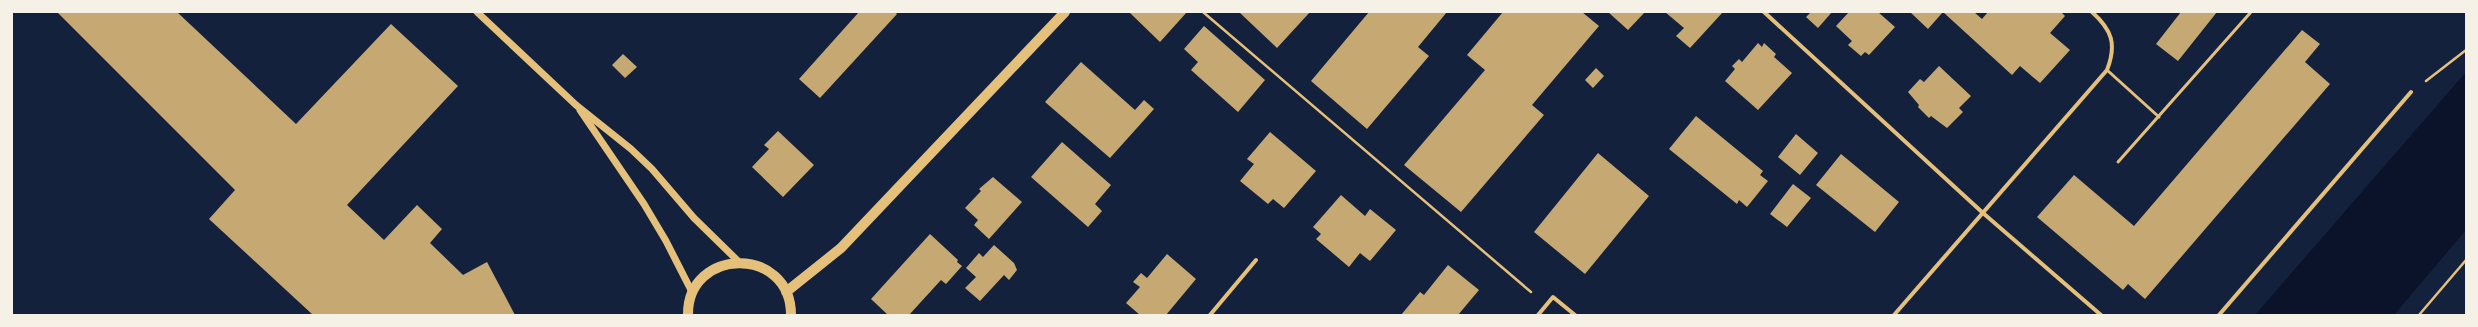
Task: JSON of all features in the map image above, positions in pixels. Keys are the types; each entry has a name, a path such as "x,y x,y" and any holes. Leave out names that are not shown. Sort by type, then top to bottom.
{"main road":[{"path":"786,292 841,248 1065,12"},
{"path":"688,315 692,292 711,271 724,265 738,262 753,264 767,270 778,279 786,292 791,315"}],"street":[{"path":"477,12 576,105 631,149 698,223 738,262"},
{"path":"1764,12 1983,213 2101,315"},
{"path":"1894,315 2107,70 2113,55 2112,40 2105,24 2092,12"},
{"path":"2219,315 2411,92"},
{"path":"576,105 644,204 666,241 692,292"},
{"path":"1210,315 1256,260"},
{"path":"1538,315 1553,297 1575,315"}],"lane":[{"path":"2118,162 2251,12"},
{"path":"2107,70 2159,117"}],"path":[{"path":"1203,12 1546,305"},
{"path":"2411,92 2466,50"},
{"path":"2419,315 2466,260"}],"water":[{"path":"2466,72 2466,230 2394,315 2255,315"}],"building":[{"path":"57,12 177,12 296,124 391,24 458,86 347,205 384,240 417,205 442,229 430,243 463,275 487,262 515,315 313,315 209,219 235,190"},
{"path":"859,12 895,12 897,14 820,98 799,79"},
{"path":"1129,12 1187,12 1160,42"},
{"path":"1239,12 1310,12 1277,48"},
{"path":"1369,12 1447,12 1418,47 1429,56 1367,129 1311,81"},
{"path":"1503,12 1582,12 1599,26 1532,105 1544,115 1461,212 1404,165 1485,70 1467,55"},
{"path":"1608,12 1645,12 1628,30"},
{"path":"1665,12 1723,12 1690,48 1676,36 1684,28"},
{"path":"1811,12 1832,12 1818,28 1806,17"},
{"path":"1849,12 1878,12 1895,27 1869,55 1865,52 1861,56 1848,45 1852,41 1836,26"},
{"path":"1910,12 1943,12 1928,29"},
{"path":"1943,12 1974,12 1982,19 1988,12 2061,12 2065,16 2050,33 2070,50 2040,83 2020,66 2012,75"},
{"path":"2181,12 2217,12 2178,61 2156,44"},
{"path":"1204,26 1265,80 1238,112 1191,70 1198,62 1184,49"},
{"path":"2302,30 2320,44 2305,62 2330,84 2145,299 2128,284 2123,290 2037,217 2074,175 2134,226"},
{"path":"1758,43 1762,47 1764,43 1776,54 1774,57 1792,73 1758,110 1725,81 1735,69 1732,66 1739,59 1742,62"},
{"path":"623,54 637,67 625,78 612,65"},
{"path":"1081,62 1135,110 1144,100 1154,109 1110,158 1045,102"},
{"path":"1939,66 1971,96 1959,108 1963,112 1947,128 1931,116 1929,118 1918,107 1919,105 1908,92 1920,79 1924,82"},
{"path":"1596,68 1604,76 1593,88 1585,80"},
{"path":"1696,116 1763,171 1760,175 1768,181 1747,207 1739,200 1737,204 1669,149"},
{"path":"778,131 814,165 783,197 752,167 769,149 764,145"},
{"path":"1270,132 1316,171 1284,208 1273,199 1268,204 1240,181 1254,164 1247,159"},
{"path":"1796,134 1818,153 1800,175 1778,157"},
{"path":"1062,142 1111,185 1095,204 1102,211 1088,227 1031,177"},
{"path":"1598,153 1649,196 1585,274 1534,232"},
{"path":"1841,154 1899,202 1875,232 1816,185"},
{"path":"993,177 1022,202 989,239 974,225 978,220 965,208 981,191 979,189"},
{"path":"1793,184 1811,198 1787,227 1770,214"},
{"path":"1341,195 1365,216 1370,209 1396,230 1370,261 1360,253 1349,267 1316,239 1321,234 1313,227"},
{"path":"930,234 958,260 957,262 962,266 946,284 941,280 909,315 888,315 871,299"},
{"path":"994,245 1014,263 1017,270 1009,280 1004,275 980,301 965,288 976,277 966,268 979,253 983,257"},
{"path":"1167,254 1196,279 1166,315 1140,315 1126,303 1140,287 1133,282 1141,273 1147,278"},
{"path":"1448,265 1479,290 1458,315 1401,315 1420,292 1424,295"}]}
